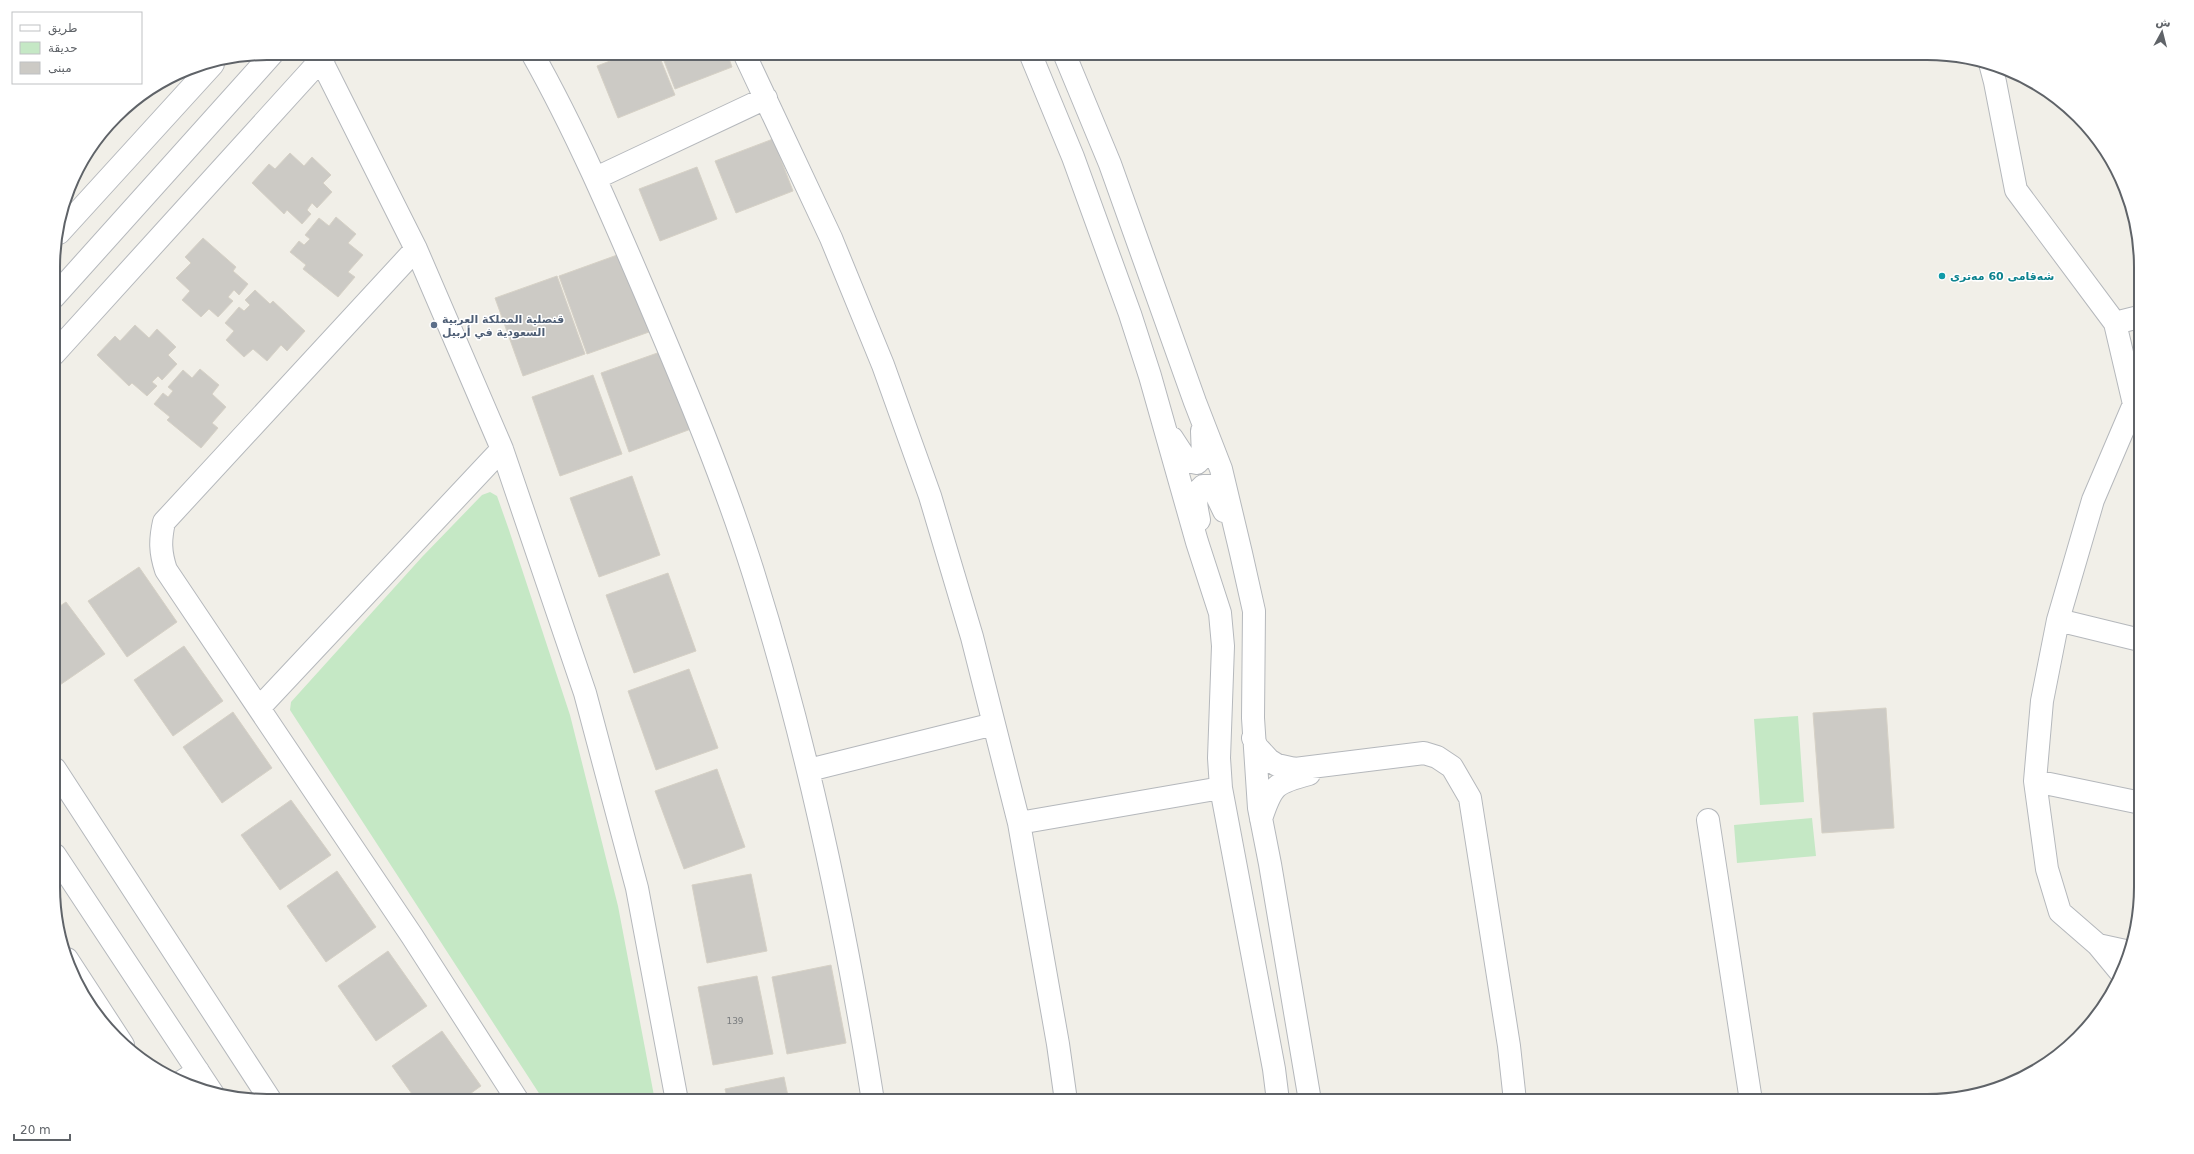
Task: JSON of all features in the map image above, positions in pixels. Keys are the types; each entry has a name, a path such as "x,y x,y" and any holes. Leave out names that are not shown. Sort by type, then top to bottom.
{"street":[{"path":"60,290 266,60"},
{"path":"60,347 320,60"},
{"path":"326,60 416,249 502,449 584,693 637,888 676,1094"},
{"path":"536,60 596,178 677,369 720,476 754,573 784,675 809,770 857,996 872,1094"},
{"path":"747,60 831,238 883,365 930,496 972,637 1019,823 1058,1044 1065,1094"},
{"path":"1033,60 1073,157 1148,369 1220,613 1223,646 1219,758 1221,788 1274,1069 1277,1094"},
{"path":"1067,60 1110,164 1199,413 1221,469 1241,553 1254,611 1253,738 1261,820 1309,1094"},
{"path":"64,228 209,68"},
{"path":"1992,70 2016,190 2115,323 2134,398"},
{"path":"596,178 766,98"},
{"path":"416,249 164,522 160,537 160,553 166,570 260,707 412,936 514,1094"},
{"path":"2115,323 2134,318"},
{"path":"1162,419 1187,461 1197,463 1203,457 1199,413"},
{"path":"2117,968 2098,945 2060,912 2047,869 2035,781 2042,701 2058,620 2093,500 2134,416"},
{"path":"260,707 502,449"},
{"path":"1205,566 1196,498 1199,489 1203,486 1212,486 1215,491 1241,553"},
{"path":"2058,620 2134,639"},
{"path":"809,770 994,724"},
{"path":"1253,738 1263,754 1277,766 1284,768 1294,769 1351,764 1424,753 1437,757 1452,767 1463,783 1470,798 1509,1046 1514,1094"},
{"path":"1261,820 1267,799 1274,788 1281,783 1351,764"},
{"path":"60,777 266,1094"},
{"path":"2035,781 2134,802"},
{"path":"1019,823 1221,788"},
{"path":"1708,820 1750,1094"},
{"path":"60,863 189,1076"},
{"path":"2098,945 2124,951"}],"green space":[{"path":"490,492 497,496 570,715 618,906 654,1094 539,1094 290,710 291,702 422,557 482,495"},
{"path":"1798,716 1804,802 1760,805 1754,719"},
{"path":"1812,818 1816,856 1737,863 1734,825"}],"building":[{"path":"613,60 661,60 675,95 618,118 597,66"},
{"path":"664,60 730,60 732,67 675,89"},
{"path":"773,139 793,191 736,213 715,161"},
{"path":"290,153 304,166 312,157 331,175 323,183 332,192 317,208 312,203 307,210 311,214 302,224 287,210 284,214 252,183 269,164 275,169"},
{"path":"697,167 717,219 660,241 639,189"},
{"path":"336,217 356,234 348,243 363,255 348,272 355,277 338,297 303,269 306,265 290,252 299,241 304,245 310,239 305,235 319,218 329,226"},
{"path":"203,238 236,267 233,271 248,284 239,295 234,290 228,297 233,301 218,317 209,309 201,317 182,300 190,291 176,278 191,263 185,257"},
{"path":"620,254 649,332 587,354 559,276"},
{"path":"557,276 585,354 523,376 495,298"},
{"path":"255,290 270,304 273,301 305,331 287,351 281,345 267,361 253,349 244,357 226,340 234,331 225,323 239,307 244,311 250,305 245,300"},
{"path":"135,325 149,338 157,329 176,347 168,355 177,364 162,380 158,376 152,382 157,386 147,396 132,383 129,386 97,355 115,336 120,341"},
{"path":"663,351 691,429 629,452 601,373"},
{"path":"200,369 219,385 212,394 226,407 212,423 218,428 201,448 167,420 170,417 154,404 163,393 168,397 173,391 168,387 183,370 192,378"},
{"path":"593,375 622,454 560,476 532,397"},
{"path":"632,476 660,555 599,577 570,498"},
{"path":"139,567 177,622 127,657 88,601"},
{"path":"668,573 696,651 634,673 606,595"},
{"path":"66,602 105,654 60,685 60,606"},
{"path":"184,646 223,701 173,736 134,680"},
{"path":"689,669 718,748 656,770 628,691"},
{"path":"1886,708 1894,828 1822,833 1813,713"},
{"path":"233,712 272,768 222,803 183,747"},
{"path":"717,769 745,847 684,869 655,791"},
{"path":"291,800 331,855 280,890 241,835"},
{"path":"337,871 376,927 326,962 287,906"},
{"path":"751,874 767,951 707,963 692,885"},
{"path":"388,951 427,1006 376,1041 338,986"},
{"path":"831,965 846,1043 787,1054 772,977"},
{"path":"757,976 773,1054 713,1065 698,987"},
{"path":"442,1031 481,1086 470,1094 412,1094 392,1066"},
{"path":"784,1077 788,1094 726,1094 725,1089"}],"place":[{"name":"شەقامی 60 مەتری","path":"1942,276"},
{"name":"قنصلية المملكة العربية السعودية في أربيل","path":"434,325"}]}
